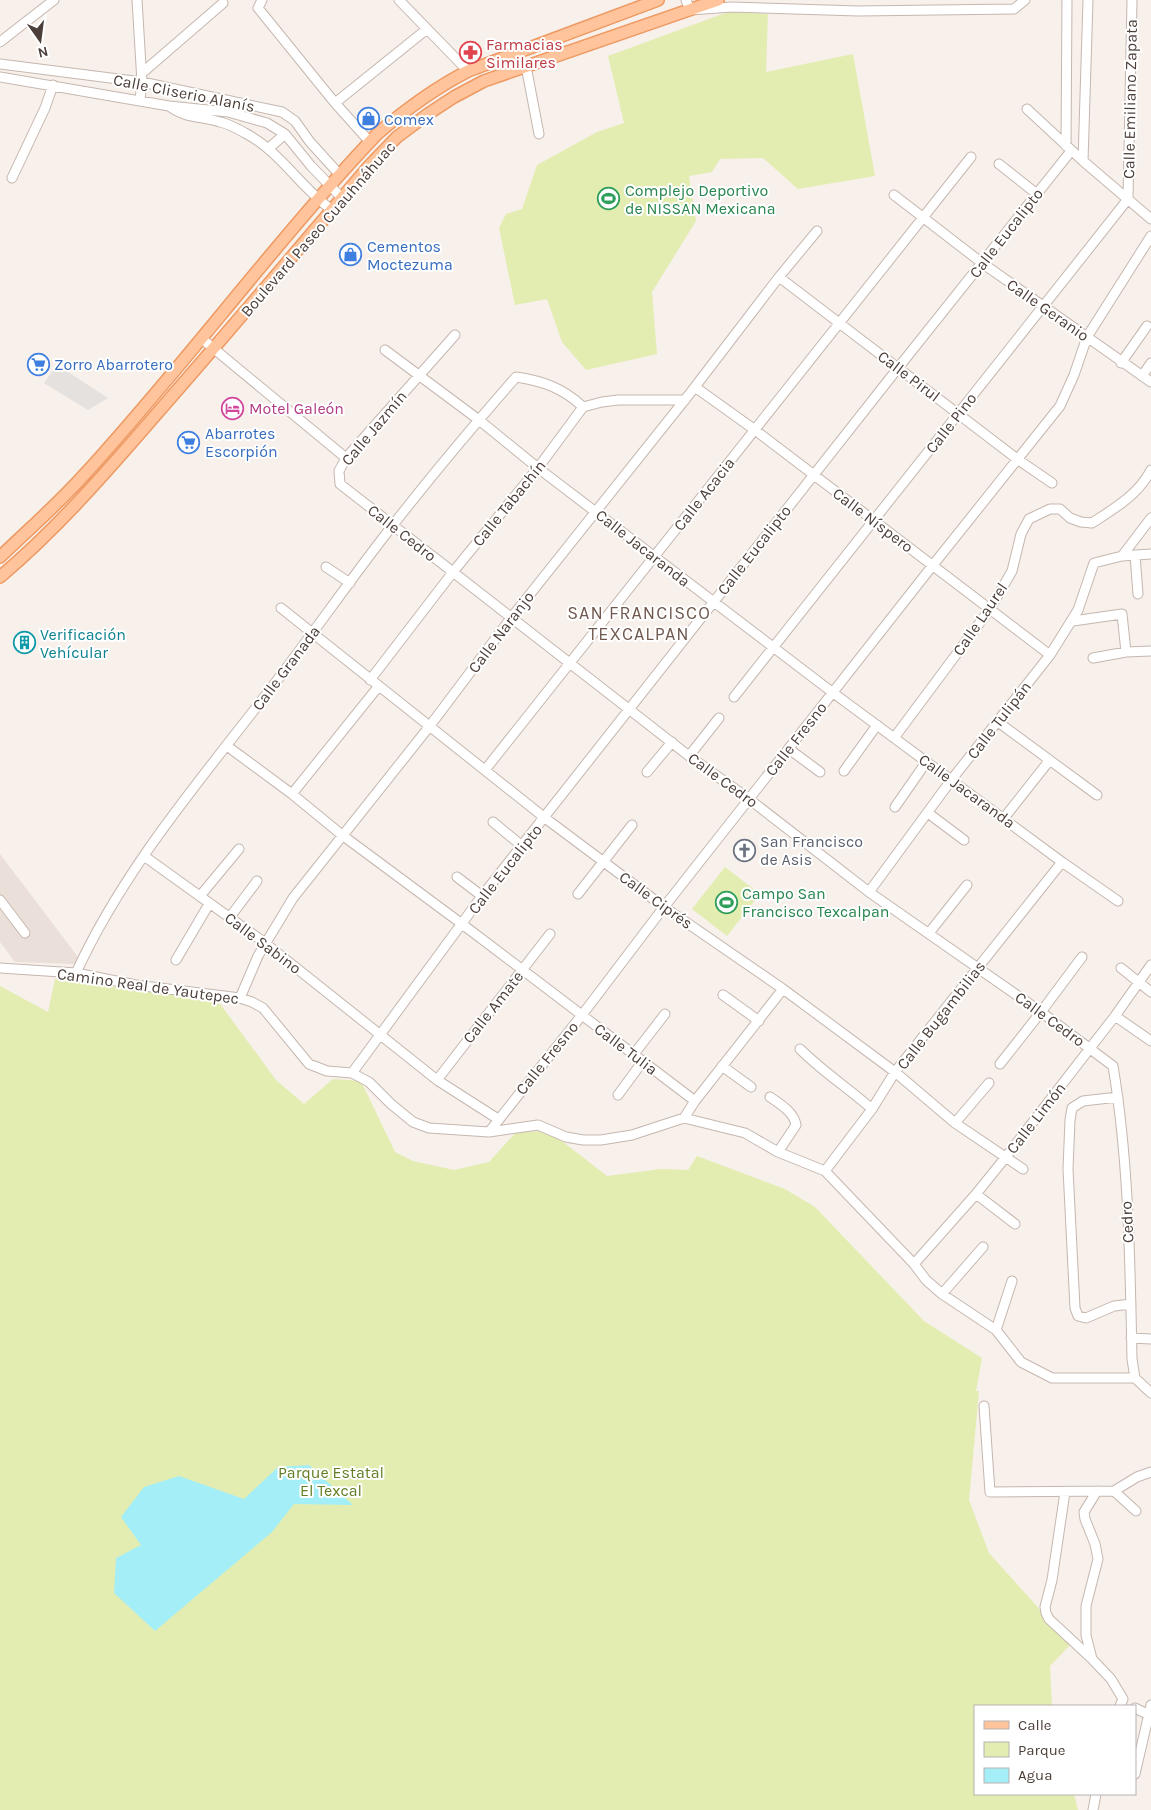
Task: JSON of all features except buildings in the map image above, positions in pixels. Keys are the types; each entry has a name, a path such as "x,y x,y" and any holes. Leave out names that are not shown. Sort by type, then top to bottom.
{"main road":[{"name":"Boulevard Paseo Cuauhnáhuac","path":"0,557 53,508 85,475 317,199 370,142 409,108 452,79 468,71 658,0"},
{"name":"Boulevard Paseo Cuauhnáhuac","path":"0,578 93,487 214,349 387,146 428,114 484,81 688,5 718,0"}],"street":[{"path":"0,42 54,0"},
{"path":"138,0 142,78 140,100"},
{"path":"262,0 258,8 335,104 370,142"},
{"path":"399,0 468,71"},
{"path":"688,5 858,11 1014,9 1024,0"},
{"path":"1067,0 1069,148"},
{"path":"1083,161 1088,0"},
{"name":"Calle Emiliano Zapata","path":"1128,199 1132,0"},
{"path":"142,78 222,3"},
{"path":"335,104 427,30"},
{"name":"Calle Cliserio Alanís","path":"0,64 142,78 282,112 295,120 310,142 340,175"},
{"path":"526,66 539,134"},
{"name":"Calle Cliserio Alanís","path":"0,77 169,106 228,112 267,123 285,134 329,186 342,198"},
{"path":"12,178 45,108 53,85"},
{"name":"Calle Cliserio Alanís","path":"169,106 178,113 221,122 245,133 268,148 317,199 332,210"},
{"path":"1027,109 1083,161 1151,219"},
{"path":"268,148 285,134"},
{"name":"Calle Eucalipto","path":"352,1073 482,896 1037,194 1069,148"},
{"name":"Calle Acacia","path":"485,770 971,158"},
{"path":"999,164 1037,194"},
{"name":"Calle Geranio","path":"894,195 982,264 1121,363 1151,382"},
{"name":"Calle Pino","path":"734,697 1128,199"},
{"name":"Calle Naranjo","path":"240,998 265,943 293,898 429,727 511,618 685,400 778,277 817,231"},
{"name":"Calle Fresno","path":"489,1132 832,692 1060,406 1074,375 1087,337 1151,236"},
{"name":"Calle Pirul","path":"778,277 1052,483"},
{"path":"1121,363 1147,326"},
{"name":"Calle Jazmín","path":"340,484 339,471 346,458 455,335"},
{"path":"201,338 346,458"},
{"name":"Calle Jacaranda","path":"385,350 479,420 713,603 1062,862 1118,901"},
{"path":"1142,376 1151,363"},
{"name":"Calle Granada","path":"76,973 110,907 144,856 313,634 392,526 516,377 530,379 558,388 583,407"},
{"name":"Calle Níspero","path":"695,387 755,430 1050,655"},
{"path":"583,407 618,400 685,400"},
{"name":"Calle Tabachín","path":"370,680 453,572 538,468 583,407"},
{"name":"Calle Laurel","path":"894,738 990,609 1012,571 1021,534 1029,519 1050,509 1060,509 1070,518 1092,523 1133,495 1144,483 1151,470"},
{"name":"Calle Cedro","path":"340,484 628,711 749,799 869,892 979,967 1113,1066"},
{"path":"1122,556 1151,518"},
{"path":"1122,556 1151,554"},
{"path":"1135,555 1138,594"},
{"name":"Calle Tulipán","path":"869,892 952,780 1050,655 1073,621 1094,563 1122,556"},
{"path":"326,567 350,583"},
{"name":"Calle Ciprés","path":"281,608 378,687 603,862 895,1072 955,1123 1023,1170"},
{"path":"1073,621 1122,614 1126,652"},
{"path":"1093,658 1126,652 1151,651"},
{"path":"292,794 378,687"},
{"path":"689,756 719,718"},
{"path":"998,722 1097,795"},
{"path":"844,771 877,725"},
{"path":"647,772 672,742"},
{"path":"227,746 292,794 342,836"},
{"path":"789,749 820,772"},
{"path":"895,806 927,761"},
{"path":"1004,818 1049,761"},
{"path":"928,813 964,840"},
{"path":"493,822 522,846"},
{"path":"578,894 632,825"},
{"name":"Calle Tulia","path":"342,836 462,924 695,1101"},
{"path":"200,896 239,849"},
{"name":"Calle Sabino","path":"144,856 265,943 381,1033 437,1080 498,1119"},
{"name":"Calle Bugambilias","path":"825,1171 872,1109 895,1072 1062,862"},
{"path":"456,877 482,896"},
{"path":"230,917 257,881"},
{"path":"928,932 967,885"},
{"path":"0,900 25,933"},
{"path":"176,960 209,904"},
{"name":"Calle Amate","path":"437,1080 550,934"},
{"path":"1000,1064 1082,957"},
{"name":"Calle Limón","path":"914,1264 1005,1158 1115,1016 1151,965"},
{"name":"Camino Real de Yautepec","path":"0,968 76,973 136,985 240,998 252,1002 263,1008 309,1064 327,1071 352,1073 370,1082 391,1104 413,1122 430,1128 489,1132 538,1124 566,1137 583,1140 601,1140 632,1135 684,1118"},
{"path":"1121,968 1151,992"},
{"path":"783,990 722,1066 684,1118 745,1133 778,1152 825,1171 914,1264 926,1280 942,1294 996,1330 1021,1362 1052,1378 1135,1378 1151,1393"},
{"path":"723,995 759,1021"},
{"path":"634,1054 665,1014"},
{"path":"1115,1016 1151,1041"},
{"path":"800,1050 872,1109"},
{"path":"618,1095 643,1061"},
{"path":"722,1066 751,1087"},
{"name":"Cedro","path":"1113,1066 1118,1097 1127,1199 1131,1338 1135,1378"},
{"path":"955,1123 988,1083"},
{"path":"1118,1097 1083,1101 1072,1108 1068,1169 1075,1308 1078,1316 1086,1318 1114,1306 1131,1304"},
{"path":"770,1098 782,1105 795,1118 796,1125 778,1152"},
{"path":"976,1194 1015,1224"},
{"path":"942,1294 983,1247"},
{"path":"996,1330 1012,1281"},
{"path":"1131,1338 1151,1339"},
{"path":"984,1406 990,1492 1114,1491 1137,1477 1151,1472"},
{"path":"1092,1659 1086,1635 1086,1606 1098,1559 1084,1512 1098,1491"},
{"path":"1114,1491 1136,1511"},
{"path":"1065,1492 1052,1580 1045,1606 1046,1613 1111,1679 1122,1703"},
{"path":"1136,1770 1151,1705"},
{"path":"1136,1708 1150,1716"},
{"path":"1093,1810 1096,1795"}],"shaded area":[{"path":"57,365 108,398 88,410 44,383"},
{"path":"0,854 78,957 74,964 15,962 0,942"}],"green space":[{"name":"Complejo Deportivo de NISSAN Mexicana","path":"728,12 768,14 766,72 853,54 875,176 798,189 763,158 720,159 712,172 689,176 696,221 652,292 657,354 586,370 562,342 547,299 515,305 499,228 506,214 522,209 537,165 597,132 624,123 608,56"},
{"name":"Campo San Francisco Texcalpan","path":"725,867 760,894 727,936 692,909"},
{"name":"Parque Estatal El Texcal","path":"55,979 218,1001 276,1080 304,1104 333,1079 361,1081 395,1152 413,1161 454,1170 489,1162 516,1132 549,1131 607,1176 661,1169 688,1170 697,1156 785,1189 815,1207 924,1321 982,1358 976,1391 979,1391 969,1500 989,1553 1071,1644 1050,1666 1052,1705 974,1705 974,1795 1074,1795 1078,1810 0,1810 0,986 48,1012"}],"water":[{"path":"309,1465 353,1505 294,1504 272,1532 155,1631 114,1593 116,1558 141,1545 121,1517 144,1487 179,1476 244,1499 278,1467"}],"place":[{"name":"Farmacias Similares","path":"470,53"},
{"name":"Comex","path":"368,119"},
{"name":"Complejo Deportivo de NISSAN Mexicana","path":"609,199"},
{"name":"Cementos Moctezuma","path":"351,255"},
{"name":"Zorro Abarrotero","path":"38,364"},
{"name":"Motel Galeón","path":"233,408"},
{"name":"Abarrotes Escorpión","path":"189,442"},
{"name":"Verificación Vehícular","path":"24,643"},
{"name":"San Francisco de Asis","path":"744,850"},
{"name":"Campo San Francisco Texcalpan","path":"726,902"}],"district":[{"name":"SAN FRANCISCO TEXCALPAN","path":"639,623"}]}
